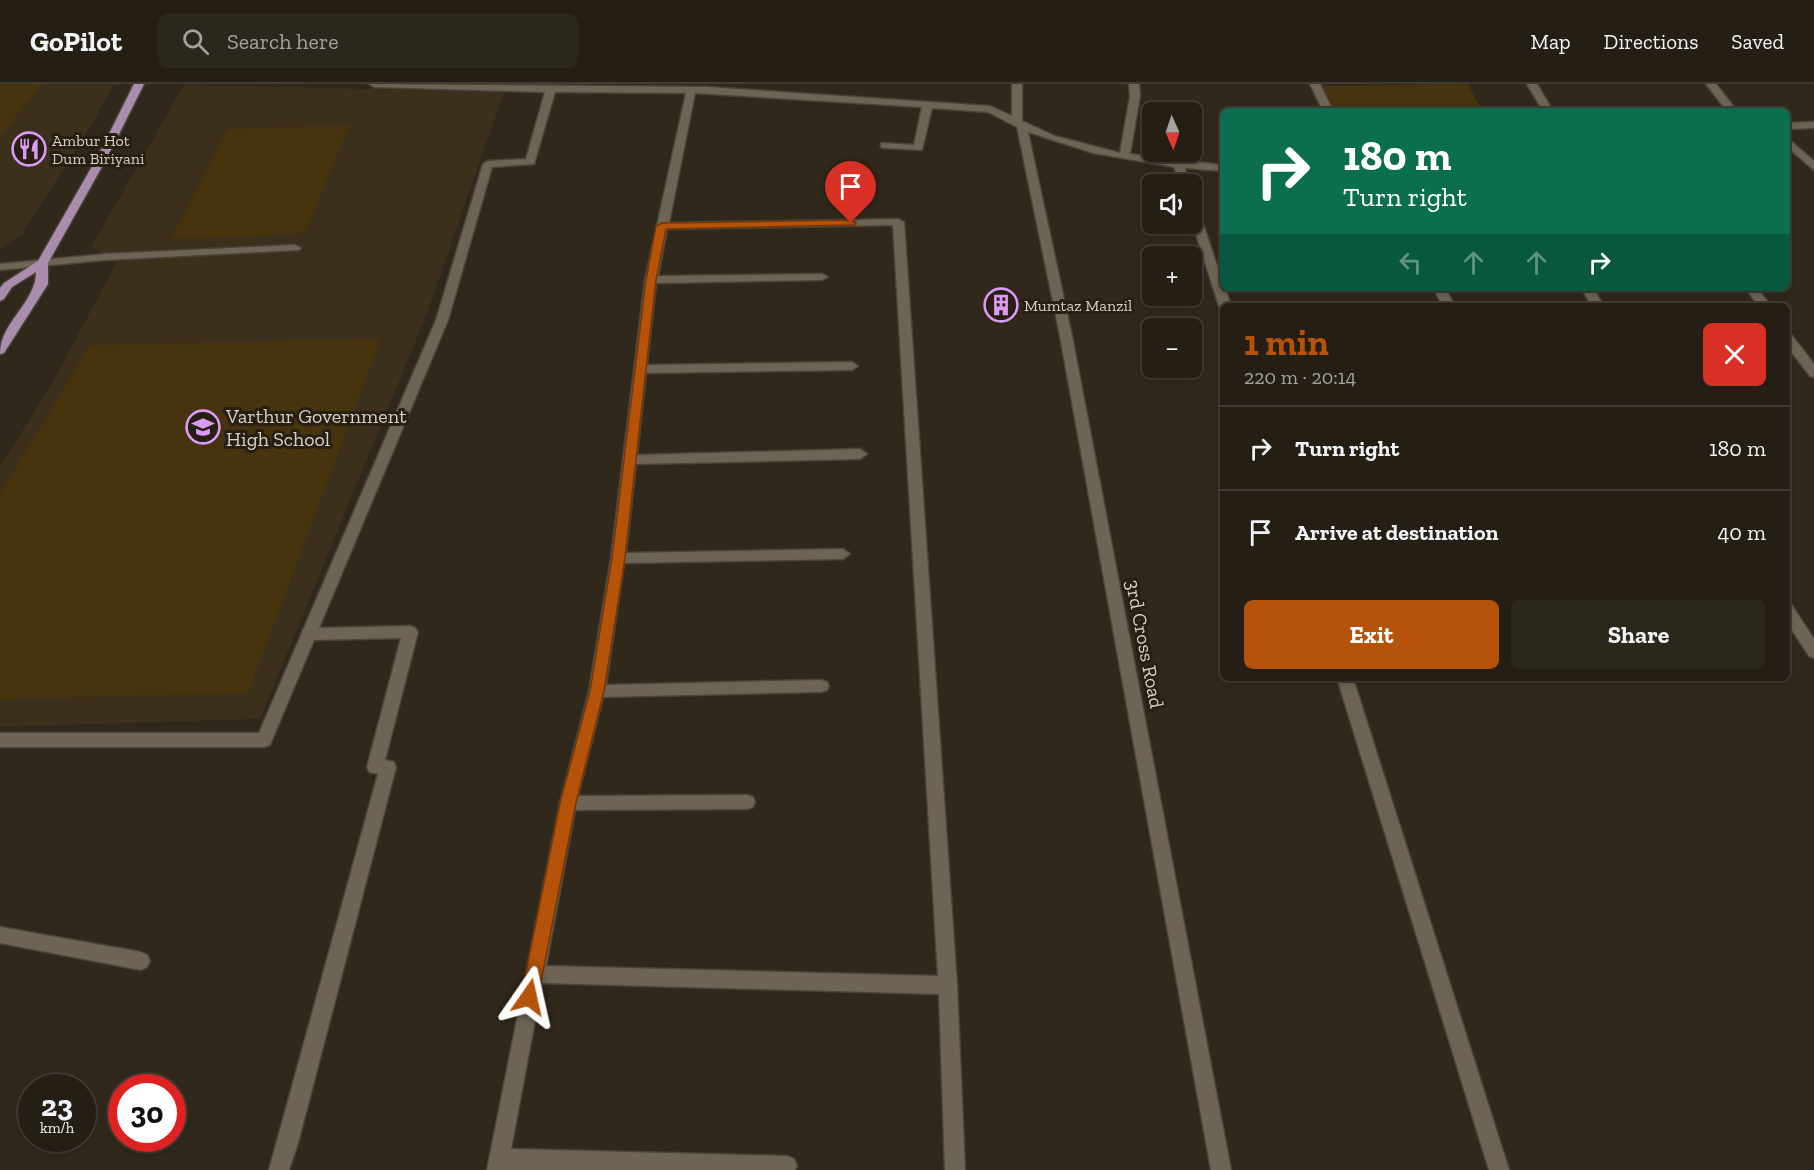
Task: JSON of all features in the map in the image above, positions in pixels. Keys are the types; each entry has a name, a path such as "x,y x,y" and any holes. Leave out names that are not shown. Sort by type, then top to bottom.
{"main road":[{"path":"0,297 8,285 42,263 104,156 139,84"},
{"path":"0,350 42,284 42,263"}],"street":[{"path":"374,84 551,89 692,90 707,87 990,109 1052,138 1125,156 1179,166 1220,168"},
{"name":"3rd Cross Road","path":"1017,84 1020,124 1069,348 1221,1170"},
{"path":"1125,156 1134,84"},
{"path":"1315,84 1327,108"},
{"path":"1532,84 1546,108"},
{"path":"1711,84 1730,108"},
{"path":"0,740 264,740 442,320 488,164 530,162 551,89"},
{"path":"692,90 651,280 618,558 597,691 568,803 498,1164 787,1166"},
{"path":"885,145 918,148 927,105"},
{"path":"1790,126 1814,124"},
{"path":"1790,144 1814,167"},
{"path":"1179,166 1182,174"},
{"path":"662,226 898,222 948,985 955,1170"},
{"path":"1201,234 1220,291"},
{"path":"0,267 105,257 295,248"},
{"path":"651,280 822,277"},
{"path":"1753,291 1763,303"},
{"path":"1790,341 1814,373"},
{"path":"641,369 852,366"},
{"path":"629,460 860,454"},
{"path":"618,558 843,554"},
{"path":"1790,614 1814,652"},
{"path":"279,1170 388,767 375,767 410,632 308,634"},
{"path":"1346,681 1499,1170"},
{"path":"597,691 821,686"},
{"path":"568,803 747,802"},
{"path":"0,935 141,961"},
{"path":"534,974 948,985"}],"shaded area":[{"path":"0,84 42,84 0,138"},
{"path":"42,84 114,84 96,117 21,236 0,249 0,138"},
{"path":"1468,84 1480,108 1333,108 1323,86"},
{"name":"Varthur Government High School","path":"184,85 504,92 426,316 260,719 0,727 0,466 50,387 117,262 91,247"},
{"path":"350,125 305,233 171,239 228,129"},
{"path":"381,339 248,693 0,699 0,494 90,345"}],"place":[{"name":"Ambur Hot Dum Biriyani","path":"29,149"},
{"name":"Mumtaz Manzil","path":"1001,305"},
{"name":"Varthur Government High School","path":"203,427"}],"route":[{"path":"529,997 568,803 597,691 618,558 651,280 662,226 851,223"}]}
